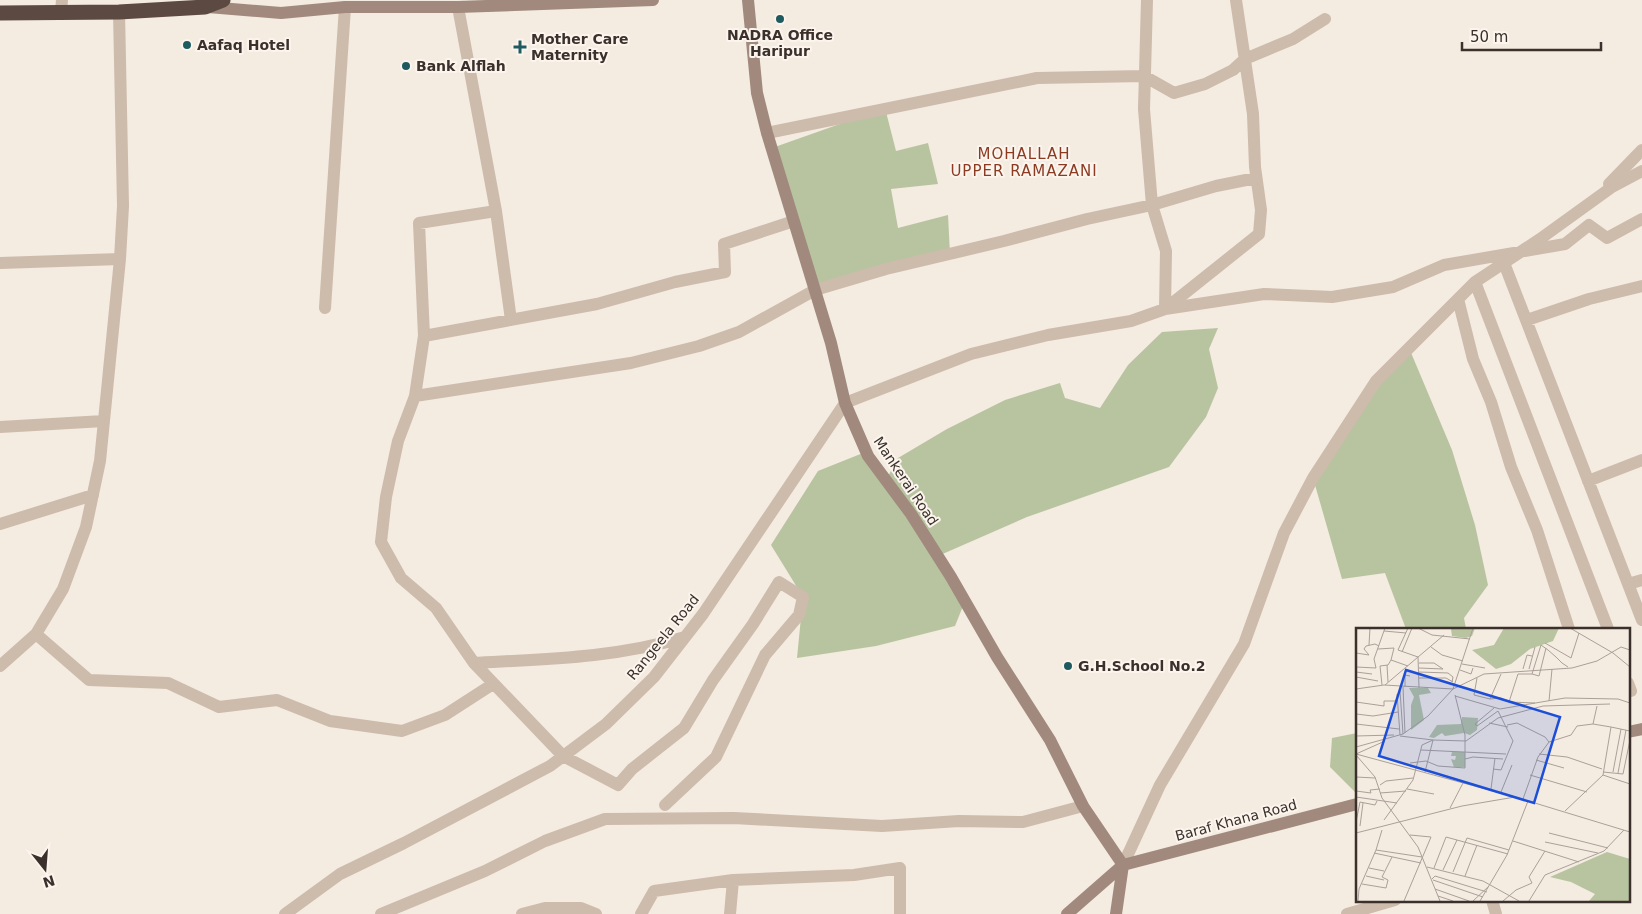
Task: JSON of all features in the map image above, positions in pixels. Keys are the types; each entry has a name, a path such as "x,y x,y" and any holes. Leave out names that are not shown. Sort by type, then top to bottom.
{"highway":[{"path":"0,14 62,6 119,12 205,6 223,0"}],"street":[{"path":"205,6 281,13 345,7 458,8 653,0"},
{"name":"Mankerai Road","path":"748,0 757,93 767,133 831,343 845,403 868,456 911,514 952,577 997,658 1050,740 1083,806 1123,865"},
{"path":"1147,0 1144,109 1152,205 1166,251 1164,309"},
{"path":"1164,309 1259,234 1261,210 1256,178 1252,114 1236,0"},
{"path":"325,308 345,7"},
{"path":"458,8 496,211 511,320"},
{"path":"0,666 36,634 63,589 86,527 100,461 120,259 123,206 119,12"},
{"path":"767,133 1037,78 1144,76 1174,93 1205,84 1226,74 1245,59 1293,39 1325,19"},
{"path":"1589,204 1642,150"},
{"path":"1116,914 1123,865 1160,785 1244,644 1284,533 1313,478 1376,381 1475,282 1612,187 1642,171"},
{"path":"415,396 631,362 700,346 739,332 815,290 886,268 1004,241 1087,218 1152,205 1216,186 1256,178"},
{"path":"496,211 420,223 424,336 415,396 398,441 386,498 381,542 401,578 436,608 474,663 563,756 618,785 632,769 684,728 713,680 753,624 779,582 803,598 799,615 765,655 716,757 665,805"},
{"path":"845,403 971,354 1048,335 1132,321 1164,309 1264,294 1332,297 1394,287 1444,265 1565,244 1589,225 1607,238 1642,219"},
{"path":"424,336 597,304 675,282 725,272 724,244 794,221"},
{"path":"0,263 120,259"},
{"path":"1504,263 1642,620"},
{"path":"1475,282 1608,628"},
{"path":"1526,320 1589,299 1642,286"},
{"path":"1458,299 1473,359 1491,402 1511,467 1537,530 1569,628"},
{"name":"Rangeela Road","path":"285,914 340,874 404,843 550,766 606,724 654,677 703,614 845,403"},
{"path":"0,426 104,421"},
{"path":"1588,481 1642,460"},
{"path":"0,524 93,496"},
{"path":"1628,584 1642,580"},
{"path":"36,634 89,680 168,683 219,707 277,700 330,721 402,731 445,715 493,684"},
{"path":"474,663 592,657 649,648 685,637"},
{"name":"Baraf Khana Road","path":"1123,865 1356,804"},
{"path":"381,914 485,871 545,841 605,818 734,818 882,826 958,821 1023,822 1083,806"},
{"path":"1067,914 1123,865"},
{"path":"641,914 654,891 733,880 854,875 900,868 900,914"},
{"path":"730,914 733,880"},
{"path":"1347,914 1388,902"},
{"path":"522,914 581,908 596,914"}],"green space":[{"path":"885,108 896,151 928,143 938,184 891,189 898,228 948,215 950,254 815,290 772,148"},
{"path":"1218,328 1209,349 1218,388 1206,417 1169,467 1027,517 938,556 965,601 955,626 876,646 797,658 803,597 771,545 818,471 863,453 886,480 898,458 947,429 1005,400 1060,383 1065,398 1100,408 1128,365 1162,332"},
{"path":"1409,348 1452,450 1475,525 1488,585 1464,618 1466,628 1406,628 1385,573 1342,579 1313,478 1376,381"},
{"path":"1356,733 1356,793 1330,767 1332,738"}],"place":[{"name":"NADRA Office Haripur","path":"780,19"},
{"name":"Aafaq Hotel","path":"187,45"},
{"name":"Mother Care Maternity","path":"520,47"},
{"name":"Bank Alflah","path":"406,66"},
{"name":"G.H.School No.2","path":"1068,666"}],"district":[{"name":"MOHALLAH UPPER RAMAZANI","path":"1024,162"}]}
